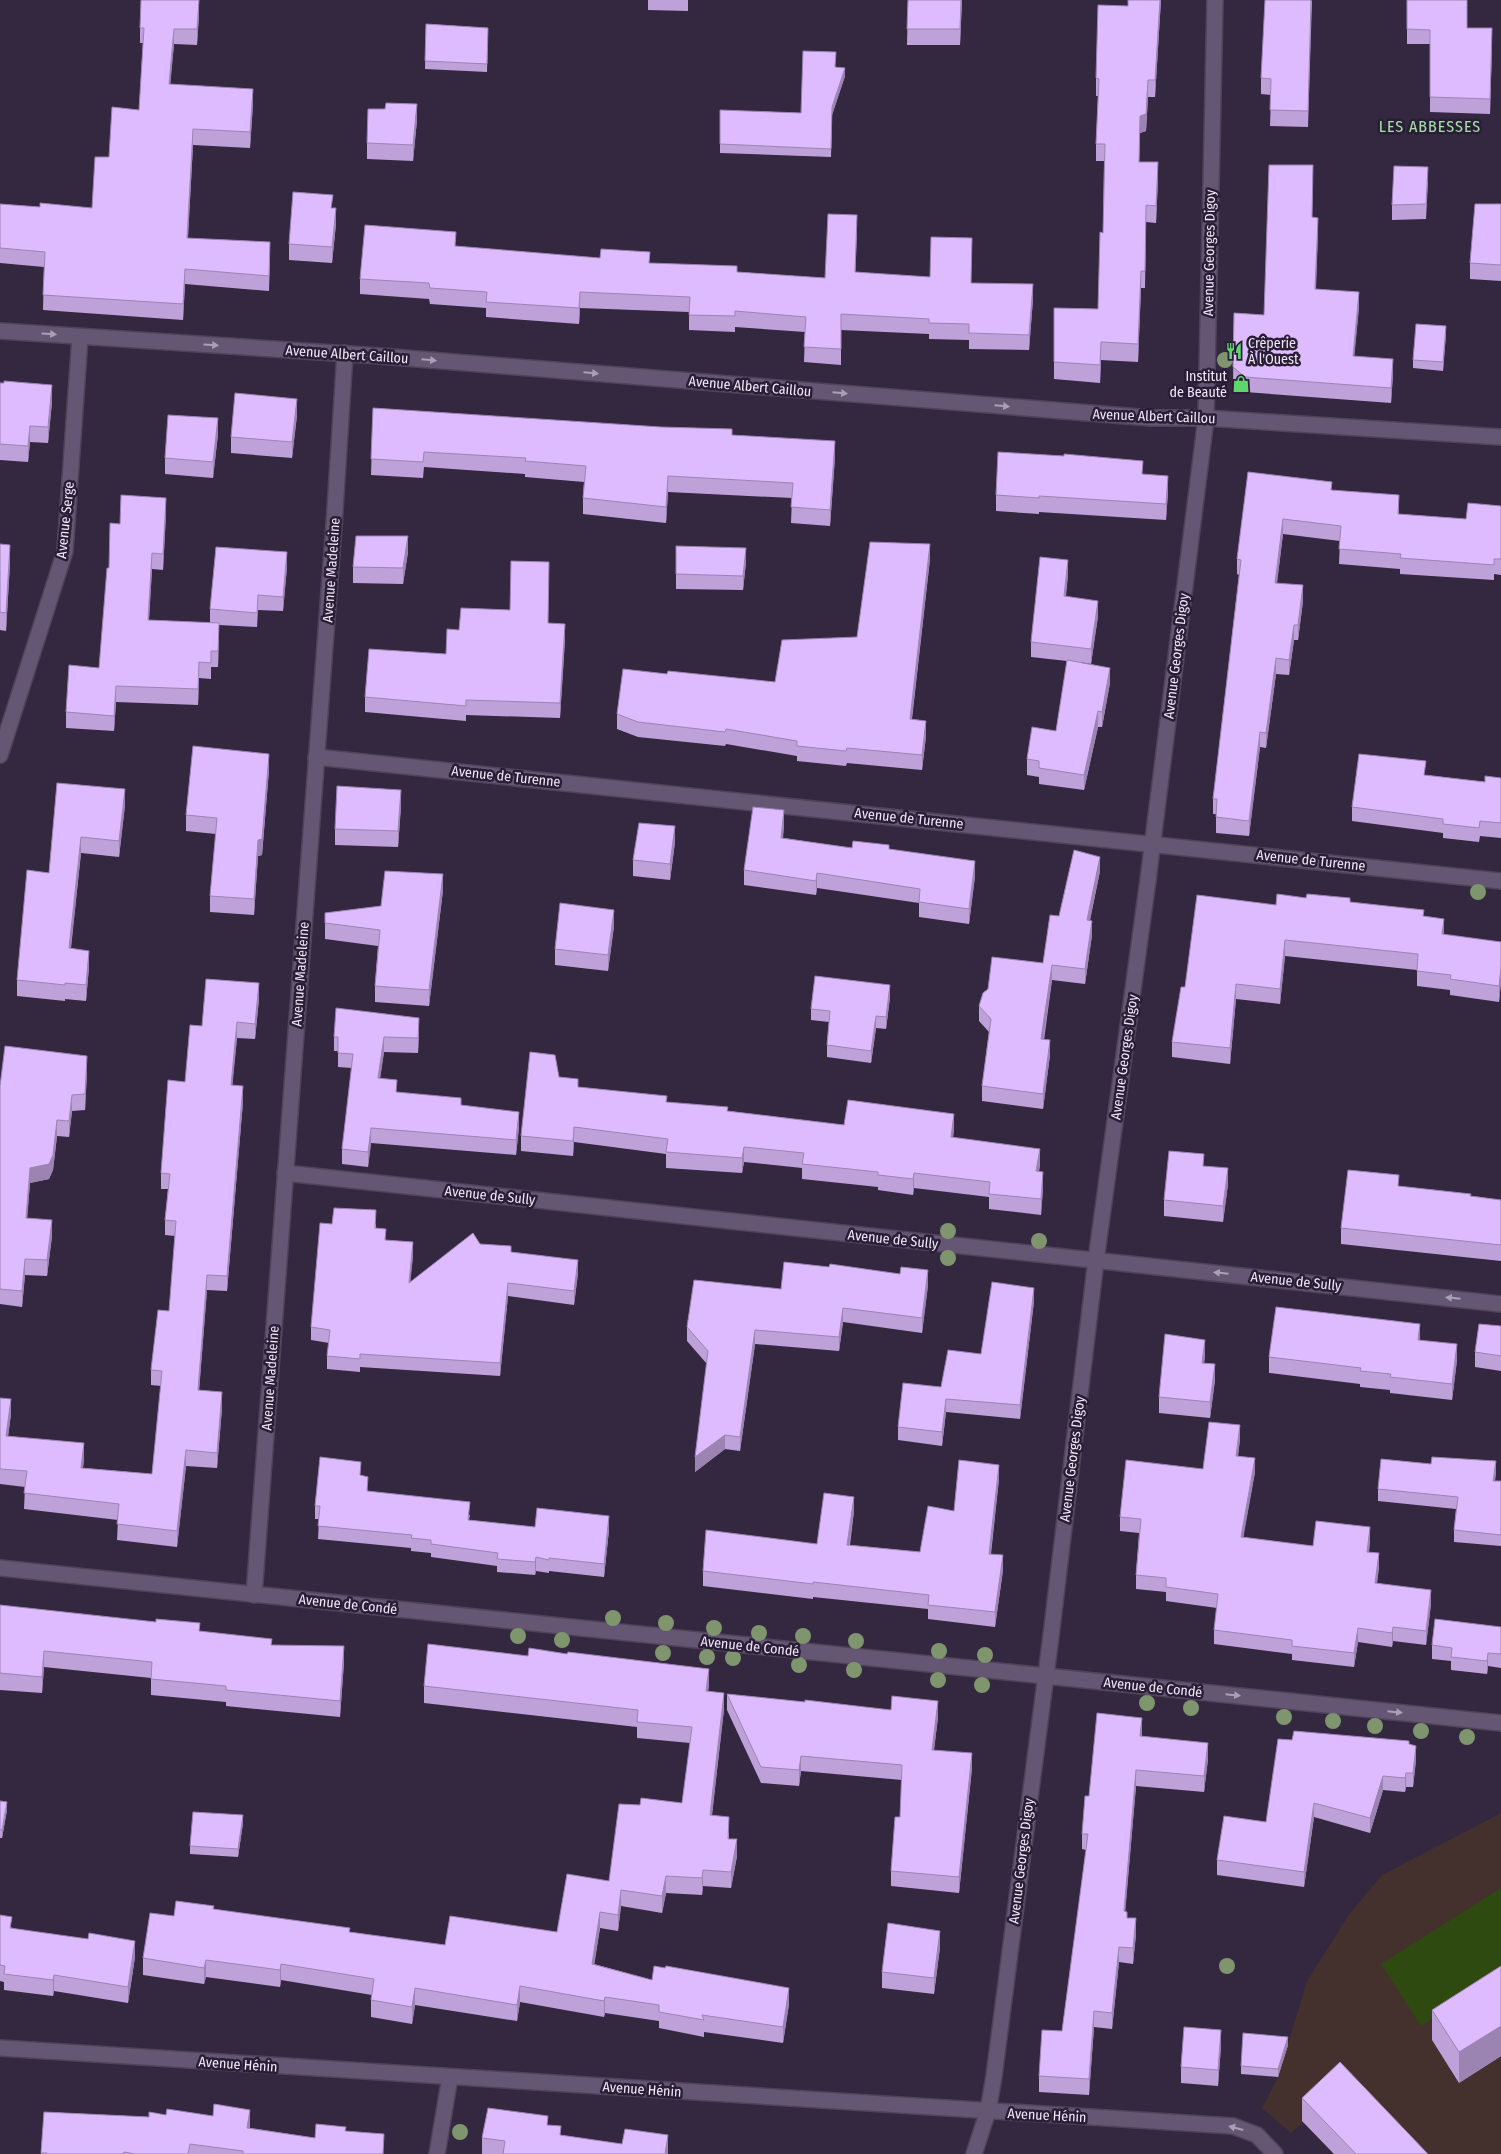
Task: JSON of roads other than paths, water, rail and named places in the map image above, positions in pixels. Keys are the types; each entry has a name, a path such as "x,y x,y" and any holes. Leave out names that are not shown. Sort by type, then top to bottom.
{"street":[{"name":"Avenue Georges Digoy","path":"974,2154 988,2111 1046,1676 1096,1260 1152,843 1206,418 1215,0"},
{"name":"Avenue Albert Caillou","path":"0,331 345,353 1151,418 1206,418 1501,438"},
{"name":"Avenue Serge","path":"0,755 65,552 80,336"},
{"name":"Avenue Madeleine","path":"254,1595 345,353"},
{"name":"Avenue de Turenne","path":"316,757 1501,881"},
{"name":"Avenue de Sully","path":"285,1173 1501,1304"},
{"name":"Avenue de Condé","path":"0,1568 1501,1723"},
{"name":"Avenue Hénin","path":"0,2048 1233,2126 1257,2135 1275,2154"},
{"path":"438,2154 450,2077"}],"place":[{"name":"Crêperie À l'Ouest","path":"1234,351"},
{"name":"Institut de Beauté","path":"1241,384"}],"district":[{"name":"LES ABBESSES","path":"1430,126"}]}
